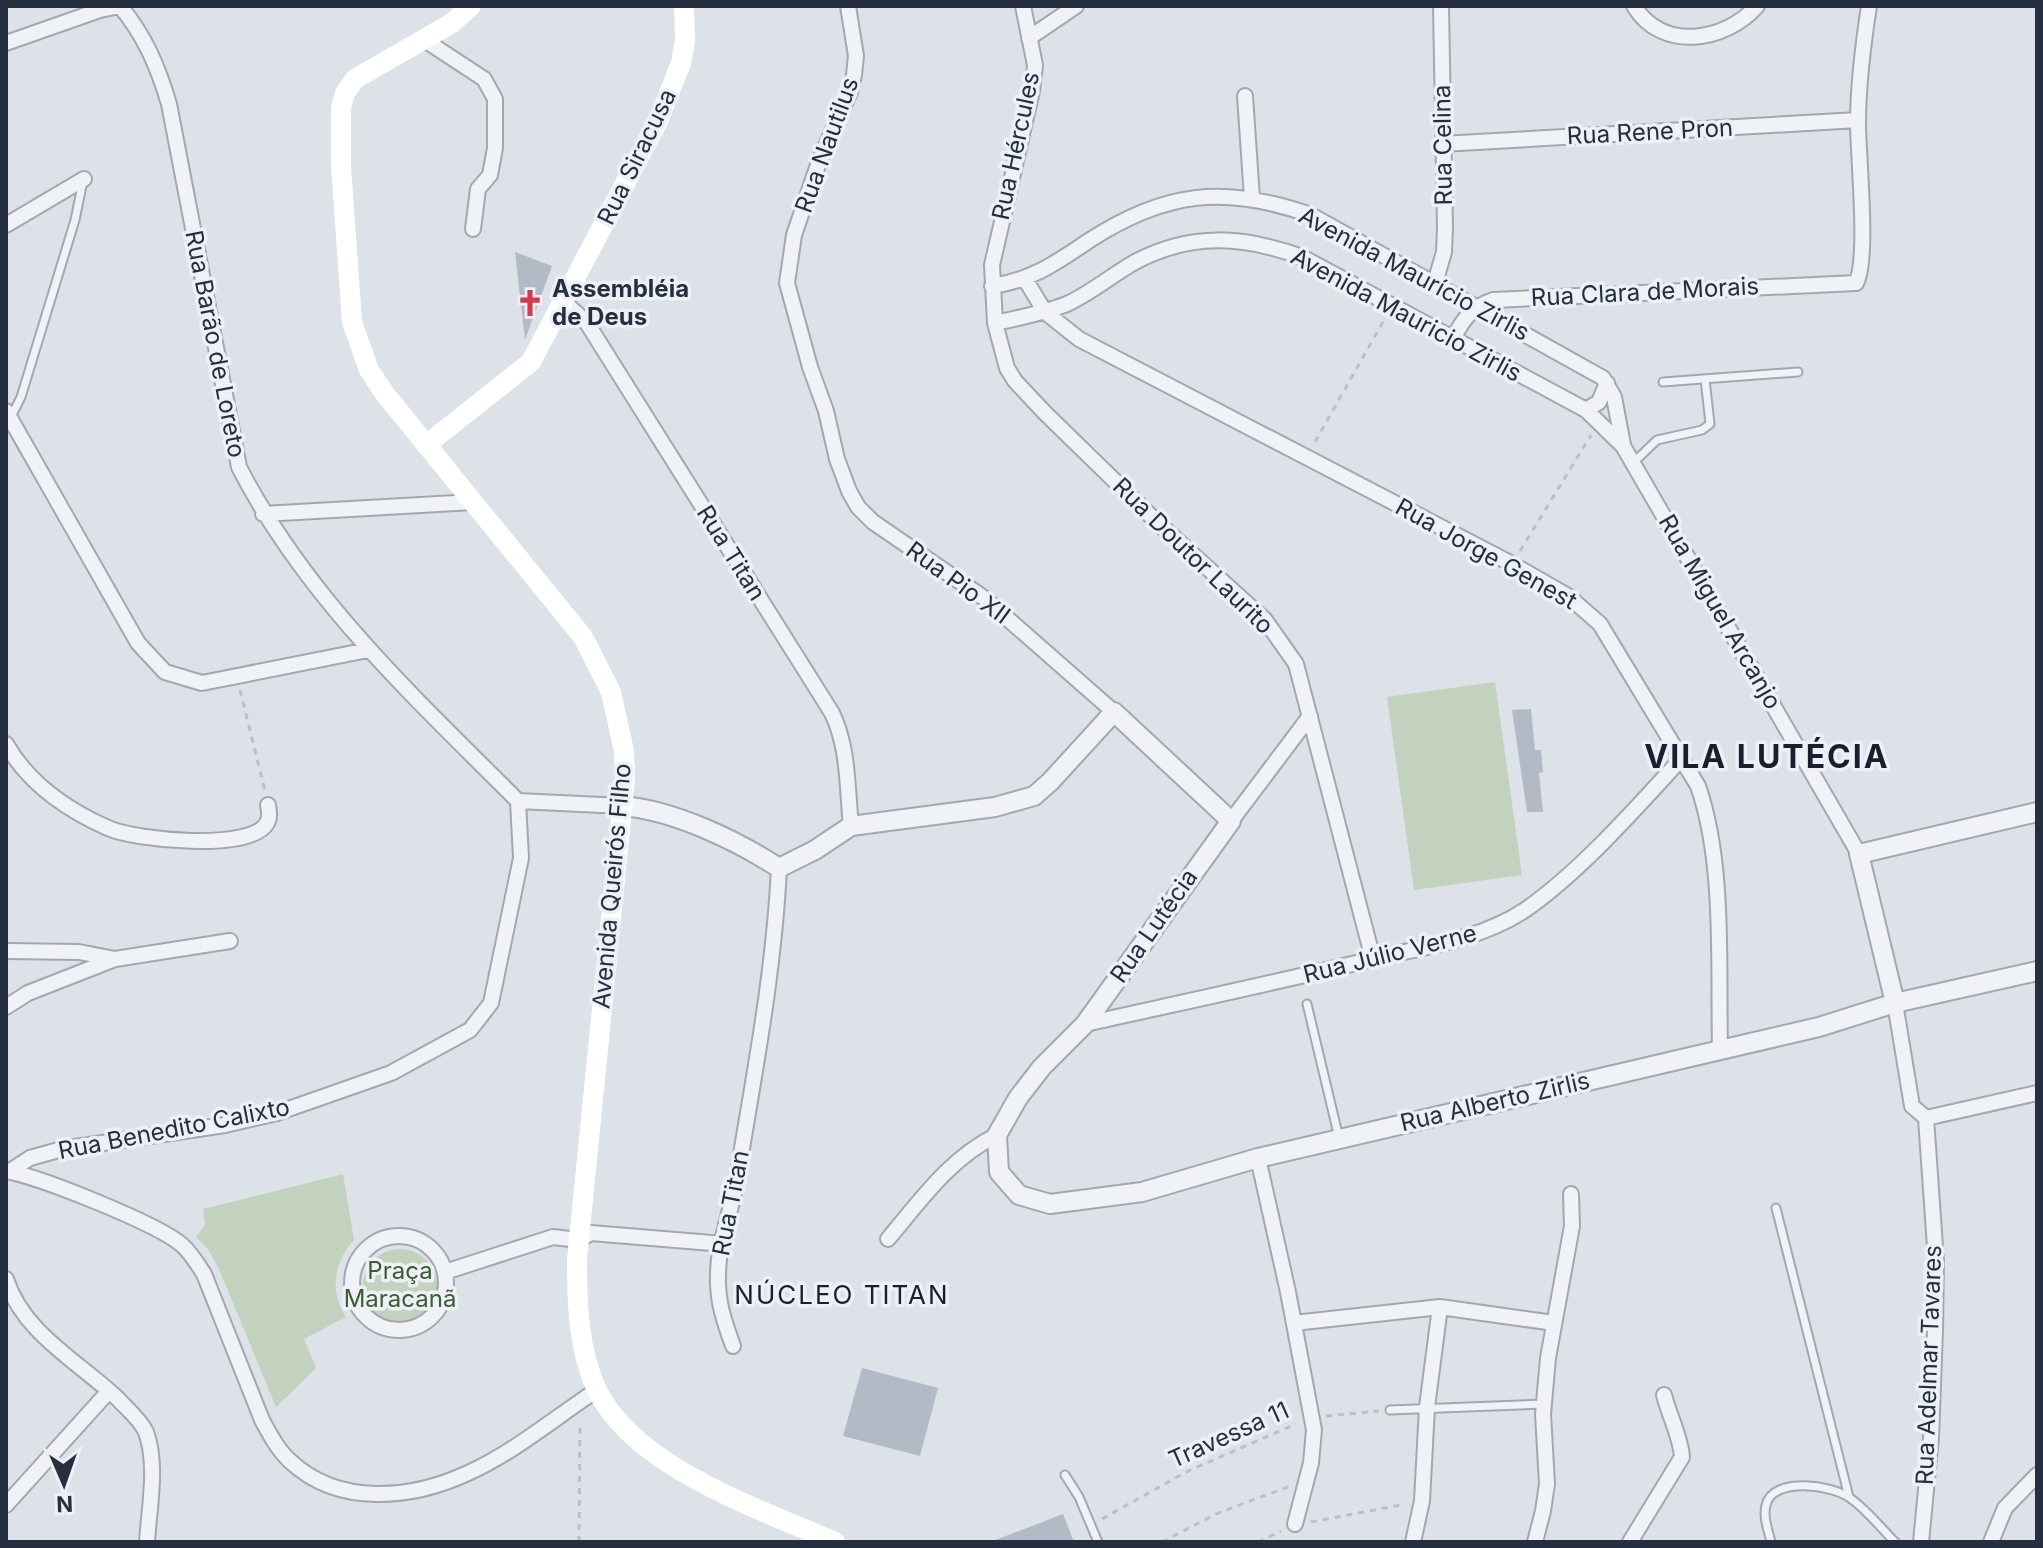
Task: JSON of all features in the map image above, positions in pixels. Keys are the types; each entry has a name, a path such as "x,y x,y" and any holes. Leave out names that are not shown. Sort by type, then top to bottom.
{"main road":[{"name":"Avenida Queirós Filho","path":"471,6 452,23 355,79 345,93 341,108 341,166 352,322 369,370 385,394 583,637 611,692 619,719 624,751 622,806 578,1240 579,1320 586,1359 597,1390 628,1430 690,1477 835,1542"},
{"name":"Rua Siracusa","path":"426,445 531,362 658,121 675,82 685,40 684,6"}],"street":[{"name":"Rua Barão de Loreto","path":"6,43 120,6 146,43 158,65 169,104 239,467 263,514 368,650 518,801"},
{"name":"Rua Nautilus","path":"787,283 794,235 854,75 856,56 848,6"},
{"name":"Rua Hércules","path":"992,286 994,248 1032,91 1035,65 1023,6"},
{"path":"1029,38 1076,6"},
{"name":"Rua Celina","path":"1435,283 1444,252 1441,6"},
{"path":"1634,6 1650,26 1681,38 1703,36 1733,25 1757,6"},
{"path":"1858,120 1869,6"},
{"path":"423,39 484,79 495,99 495,148 490,175 478,189 473,229"},
{"path":"1245,96 1252,198"},
{"name":"Rua Rene Pron","path":"1442,144 1858,120"},
{"name":"Rua Clara de Morais","path":"1476,306 1510,298 1856,283 1862,257 1858,120"},
{"path":"6,225 84,179"},
{"name":"Avenida Maurício Zirlis","path":"992,286 1037,274 1115,225 1162,204 1191,197 1252,198 1311,215 1607,383"},
{"name":"Avenida Mauricio Zirlis","path":"995,323 1070,303 1164,248 1217,240 1269,245 1302,257 1586,410 1623,446"},
{"name":"Rua Jorge Genest","path":"1025,279 1045,312 1079,339 1512,564 1579,603 1600,624 1698,786 1707,812 1715,861 1720,1049"},
{"name":"Rua Pio XII","path":"787,283 810,367 826,411 837,459 858,507 891,535 984,598 1114,712 1231,821"},
{"path":"992,286 995,323"},
{"name":"Rua Titan","path":"563,301 587,323 832,713 840,729 851,826"},
{"path":"1453,339 1464,317 1476,306"},
{"name":"Rua Doutor Laurito","path":"995,323 1007,368 1015,381 1159,524 1265,620 1296,664 1373,959"},
{"path":"1586,410 1599,402 1607,383"},
{"path":"1607,383 1614,397 1623,446"},
{"path":"8,419 105,590 138,643 165,672 202,683 368,650"},
{"name":"Rua Miguel Arcanjo","path":"1623,446 1859,854 1895,1003"},
{"path":"263,514 473,502"},
{"path":"518,801 640,808 686,822 779,868 815,850 851,826 995,807 1034,796 1114,712"},
{"name":"Rua Lutécia","path":"997,1135 1018,1098 1042,1067 1085,1024 1310,716"},
{"path":"6,744 34,782 66,806 111,830 163,838 224,841 264,827 269,816 268,805"},
{"name":"Rua Júlio Verne","path":"1085,1024 1329,971 1471,936 1524,911 1604,840 1682,758"},
{"name":"Rua Benedito Calixto","path":"7,1175 30,1158 62,1149 225,1125 277,1113 391,1073 470,1030 491,1003 521,858 518,801"},
{"path":"1859,854 2037,812"},
{"name":"Rua Titan","path":"733,1346 719,1309 718,1271 764,1025 777,915 779,868"},
{"path":"6,1007 28,993 115,959 230,941"},
{"path":"6,951 79,952 115,959"},
{"name":"Rua Alberto Zirlis","path":"997,1135 999,1172 1019,1195 1050,1204 1142,1192 1258,1158 1819,1027 1895,1003 2037,971"},
{"name":"Rua Adelmar Tavares","path":"1895,1003 1912,1106 1926,1118 1936,1261 1931,1438 1921,1542"},
{"path":"1926,1118 2037,1093"},
{"path":"888,1239 960,1158 975,1145 997,1135"},
{"path":"1258,1158 1312,1417 1312,1452 1295,1524"},
{"path":"7,1175 162,1231 182,1245 204,1274 273,1441 288,1460 305,1474 327,1485 366,1494 386,1494 443,1484 490,1462 597,1390"},
{"path":"1535,1542 1547,1484 1544,1404 1554,1323 1572,1226 1571,1194"},
{"path":"445,1272 553,1237 578,1240 591,1233 724,1244"},
{"path":"399,1236 414,1238 428,1246 439,1257 445,1272 443,1302 422,1325 407,1330 391,1330 376,1325 364,1315 352,1287 353,1272 359,1258 370,1246 399,1236"},
{"path":"6,1279 21,1312 36,1329 137,1419 147,1438 151,1472 147,1542"},
{"path":"1294,1323 1440,1307 1554,1323"},
{"path":"1413,1542 1422,1501 1427,1407 1440,1307"},
{"path":"6,1505 109,1391"},
{"path":"1630,1542 1682,1457 1664,1395"},
{"path":"1991,1542 2005,1508 2037,1475"}],"lane":[{"path":"8,419 21,397 75,220 84,179"},
{"path":"1663,382 1798,372"},
{"path":"1633,463 1657,440 1702,430 1710,424 1705,379"},
{"path":"1307,1004 1339,1138"},
{"path":"1776,1208 1849,1497"},
{"path":"1390,1410 1544,1404"},
{"path":"1065,1475 1098,1542"},
{"path":"1771,1542 1766,1506 1772,1494 1789,1487 1813,1485 1849,1497 1895,1542"}],"path":[{"path":"1307,456 1392,306"},
{"path":"1512,564 1599,422"},
{"path":"237,678 268,805"},
{"name":"Travessa 11","path":"1092,1525 1188,1471 1312,1417 1390,1410"},
{"path":"579,1542 580,1419"},
{"path":"1162,1542 1216,1514 1307,1480"},
{"path":"1258,1542 1295,1524 1422,1501"}],"green space":[{"path":"1495,682 1522,875 1414,890 1387,697"},
{"path":"343,1174 354,1240 342,1257 336,1277 337,1297 346,1317 304,1339 316,1368 276,1407 219,1269 208,1249 196,1237 205,1225 203,1209"},
{"name":"Praça Maracanã","path":"393,1249 407,1249 421,1255 431,1265 437,1286 431,1307 421,1317 407,1323 393,1323 379,1317 369,1307 363,1293 363,1279 369,1265 379,1255"}],"building":[{"name":"Assembléia de Deus","path":"515,252 552,266 525,340"},
{"path":"1531,709 1535,750 1541,750 1543,772 1539,773 1543,812 1527,812 1512,710"},
{"path":"862,1368 938,1388 920,1456 843,1436"},
{"path":"1063,1514 1074,1542 993,1542 993,1541"}],"place":[{"name":"Assembléia de Deus","path":"530,303"}],"district":[{"name":"VILA LUTÉCIA","path":"1767,757"},
{"name":"NÚCLEO TITAN","path":"842,1295"}]}
